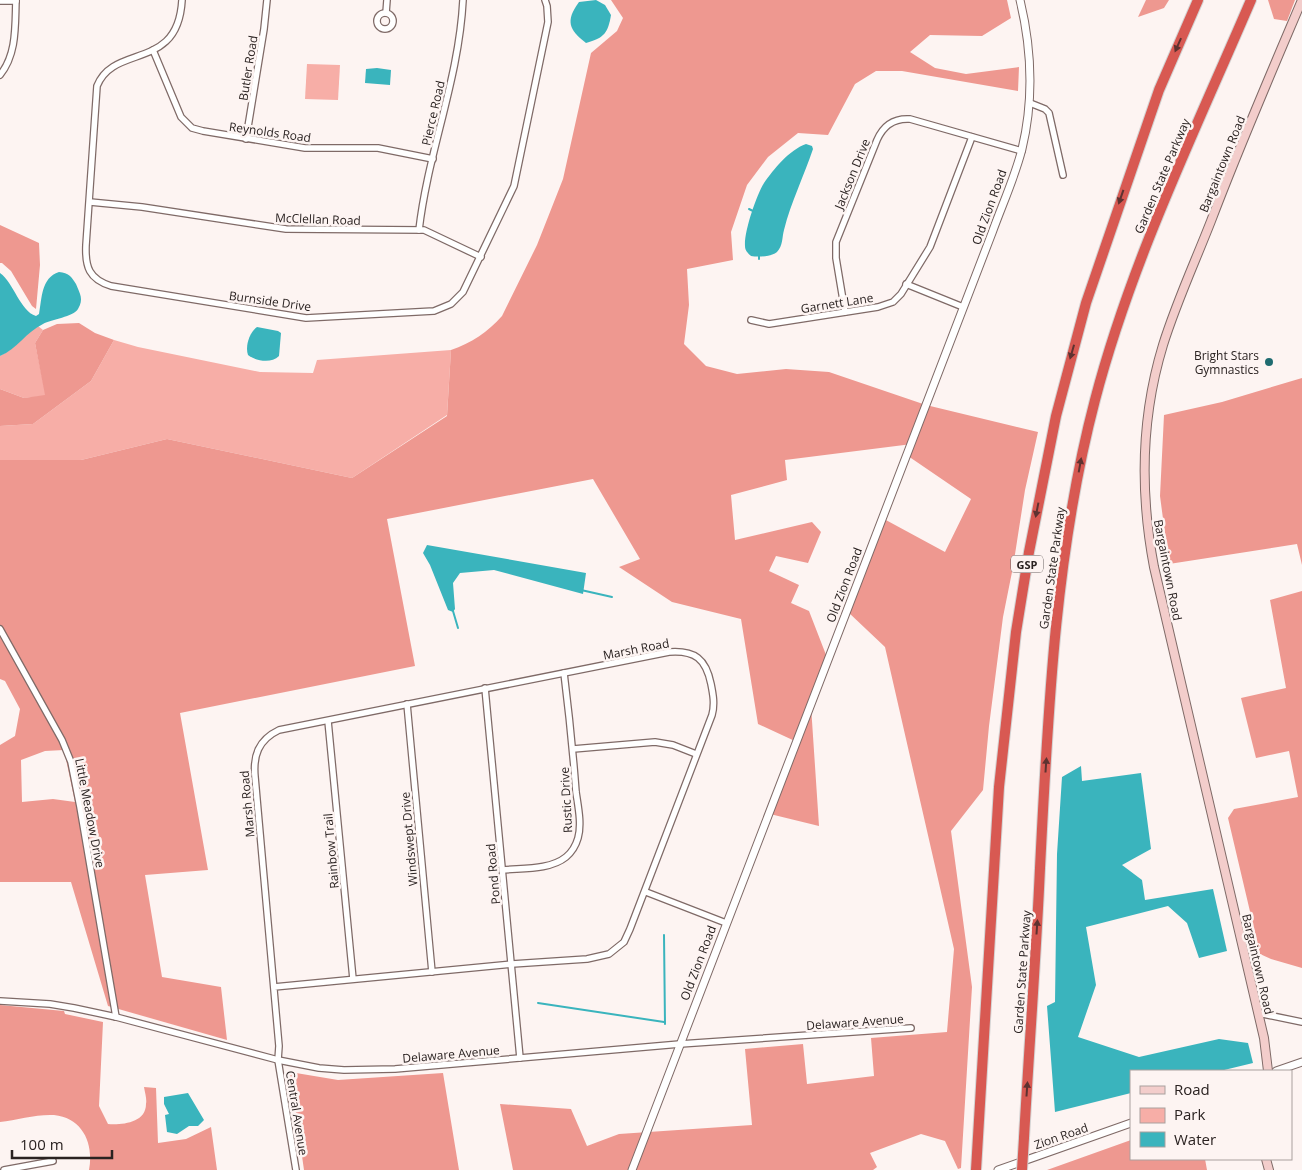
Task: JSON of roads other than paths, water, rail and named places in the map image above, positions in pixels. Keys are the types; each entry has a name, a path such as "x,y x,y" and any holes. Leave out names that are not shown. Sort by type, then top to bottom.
{"highway":[{"name":"Garden State Parkway","path":"976,1170 999,787 1016,632 1029,552 1056,416 1086,303 1159,90 1198,0"},
{"name":"Garden State Parkway","path":"1022,1170 1043,798 1054,645 1062,576 1082,454 1107,357 1127,298 1174,179 1251,0"}],"main road":[{"name":"Bargaintown Road","path":"1268,1070 1266,1048 1154,567 1146,518 1144,466 1149,410 1163,344 1223,189 1302,0"}],"street":[{"path":"0,0 16,1 15,38 5,70 0,75"},
{"name":"Burnside Drive","path":"182,0 181,15 174,33 168,40 153,50 112,68 106,72 99,82 96,97 86,260 93,276 111,286 294,316 320,318 439,310 451,304 461,294 481,257 514,186 548,22 546,3"},
{"name":"Butler Road","path":"246,139 267,0"},
{"path":"386,13 387,0"},
{"name":"Pierce Road","path":"419,230 424,191 459,43 463,0"},
{"name":"Old Zion Road","path":"632,1170 1022,151 1030,103 1030,52 1020,0"},
{"name":"Reynolds Road","path":"153,50 184,122 192,128 305,148 370,147 433,159"},
{"path":"1030,103 1045,109 1049,113 1063,175"},
{"name":"Jackson Drive","path":"845,312 835,250 836,242 881,131 890,123 907,119 1022,151"},
{"name":"Garnett Lane","path":"751,320 769,324 889,304 901,294 934,239 972,137"},
{"name":"McClellan Road","path":"90,202 142,206 286,229 419,230 428,232 481,257"},
{"path":"906,284 963,308"},
{"name":"Little Meadow Drive","path":"0,629 62,740 71,762 116,1017"},
{"name":"Marsh Road","path":"274,987 512,964 587,959 609,954 624,942 646,892 712,715 714,703 706,666 695,655 687,652 669,652 279,730 271,734 260,745 254,761 279,1046 278,1060"},
{"name":"Rustic Drive","path":"503,870 558,862 574,848 578,836 579,820 573,749 564,673"},
{"name":"Pond Road","path":"485,688 520,1058"},
{"name":"Windswept Drive","path":"407,704 432,972"},
{"name":"Rainbow Trail","path":"328,721 353,979"},
{"path":"573,749 655,742 673,745 696,754"},
{"path":"646,892 726,923"},
{"name":"Delaware Avenue","path":"0,1000 50,1004 116,1017 278,1060 319,1068 371,1070 680,1044 911,1028"},
{"path":"1258,1013 1302,1022"},
{"name":"Central Avenue","path":"278,1060 296,1170"},
{"path":"1279,1070 1302,1062"},
{"name":"Zion Road","path":"998,1170 1130,1123"},
{"path":"4,1170 53,1161"}],"water":[{"path":"596,0 605,5 611,15 610,21 607,30 601,37 586,43 576,34 571,25 572,15 579,2"},
{"path":"366,69 391,70 390,85 365,83"},
{"path":"806,144 812,146 813,149 790,209 780,247 777,252 771,255 751,256 745,246 746,232 761,189 782,160"},
{"path":"59,272 69,275 76,284 81,299 78,309 72,314 37,327 12,349 0,356 0,273 26,309 36,316 39,314 43,289 49,279"},
{"path":"257,327 281,333 279,356 272,360 264,361 248,355 248,340"},
{"path":"427,545 586,573 583,594 494,570 460,573 453,583 455,609 453,612 448,610 430,565 423,553"},
{"path":"1081,766 1082,781 1141,773 1151,849 1122,865 1142,880 1145,900 1213,889 1227,951 1199,958 1187,923 1168,906 1086,927 1096,985 1078,1037 1139,1057 1219,1039 1248,1043 1253,1063 1224,1070 1130,1070 1130,1093 1055,1112 1047,1006 1055,1002 1057,854 1062,777"},
{"path":"188,1093 204,1120 198,1126 189,1126 177,1134 167,1132 165,1115 169,1114 164,1104 164,1097"}],"waterway":[{"path":"749,209 753,211"},
{"path":"581,590 612,597"},
{"path":"453,611 458,628"},
{"path":"664,935 665,1024"},
{"path":"538,1003 664,1022"}],"place":[{"name":"Bright Stars Gymnastics","path":"1269,362"}]}
